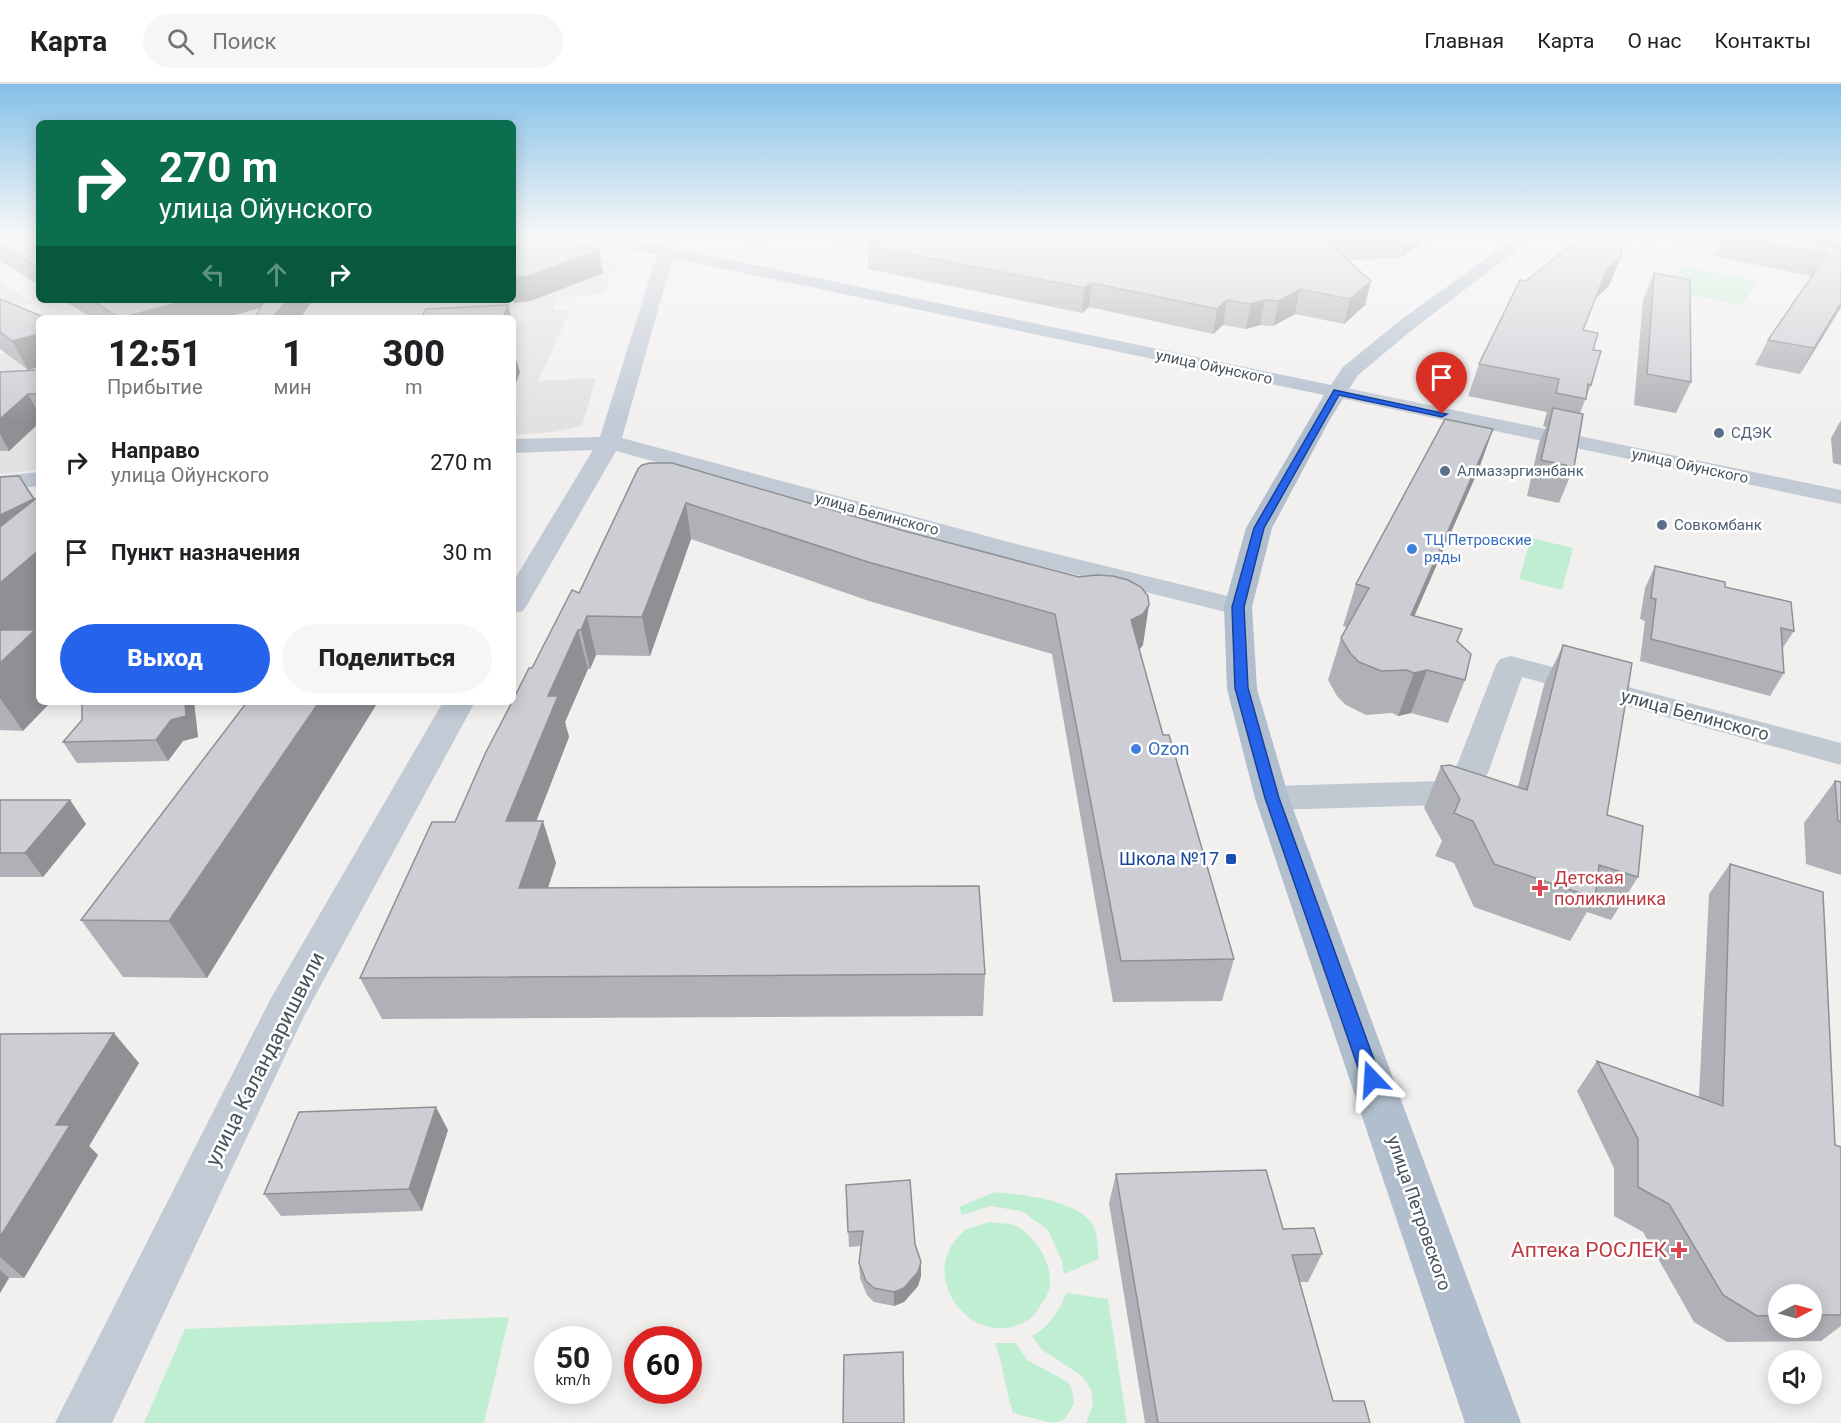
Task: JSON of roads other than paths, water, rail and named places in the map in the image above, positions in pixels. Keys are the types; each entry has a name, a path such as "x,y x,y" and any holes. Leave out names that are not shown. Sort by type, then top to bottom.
{"main road":[{"name":"улица Ойунского","path":"910,297 1337,392"},
{"name":"улица Петровского","path":"1446,297 1358,363 1337,392 1259,528 1238,607 1242,688 1272,798 1493,1423"}],"street":[{"path":"516,601 609,443 652,297"},
{"name":"улица Ойунского","path":"1337,392 1841,498"},
{"name":"улица Белинского","path":"516,446 609,443 633,447 1145,585 1238,607"},
{"path":"0,483 36,479"},
{"name":"улица Белинского","path":"1272,798 1442,793 1461,786 1471,773 1511,665 1841,754"},
{"name":"улица Каландаришвили","path":"83,1423 286,1010 457,705"}],"place":[{"name":"СДЭК","path":"1719,433"},
{"name":"Алмазэргиэнбанк","path":"1445,471"},
{"name":"Совкомбанк","path":"1662,525"},
{"name":"ТЦ Петровские ряды","path":"1412,549"},
{"name":"Ozon","path":"1136,749"},
{"name":"Школа №17","path":"1231,859"},
{"name":"Детская поликлиника","path":"1540,888"},
{"name":"Аптека РОСЛЕК","path":"1679,1250"}]}
